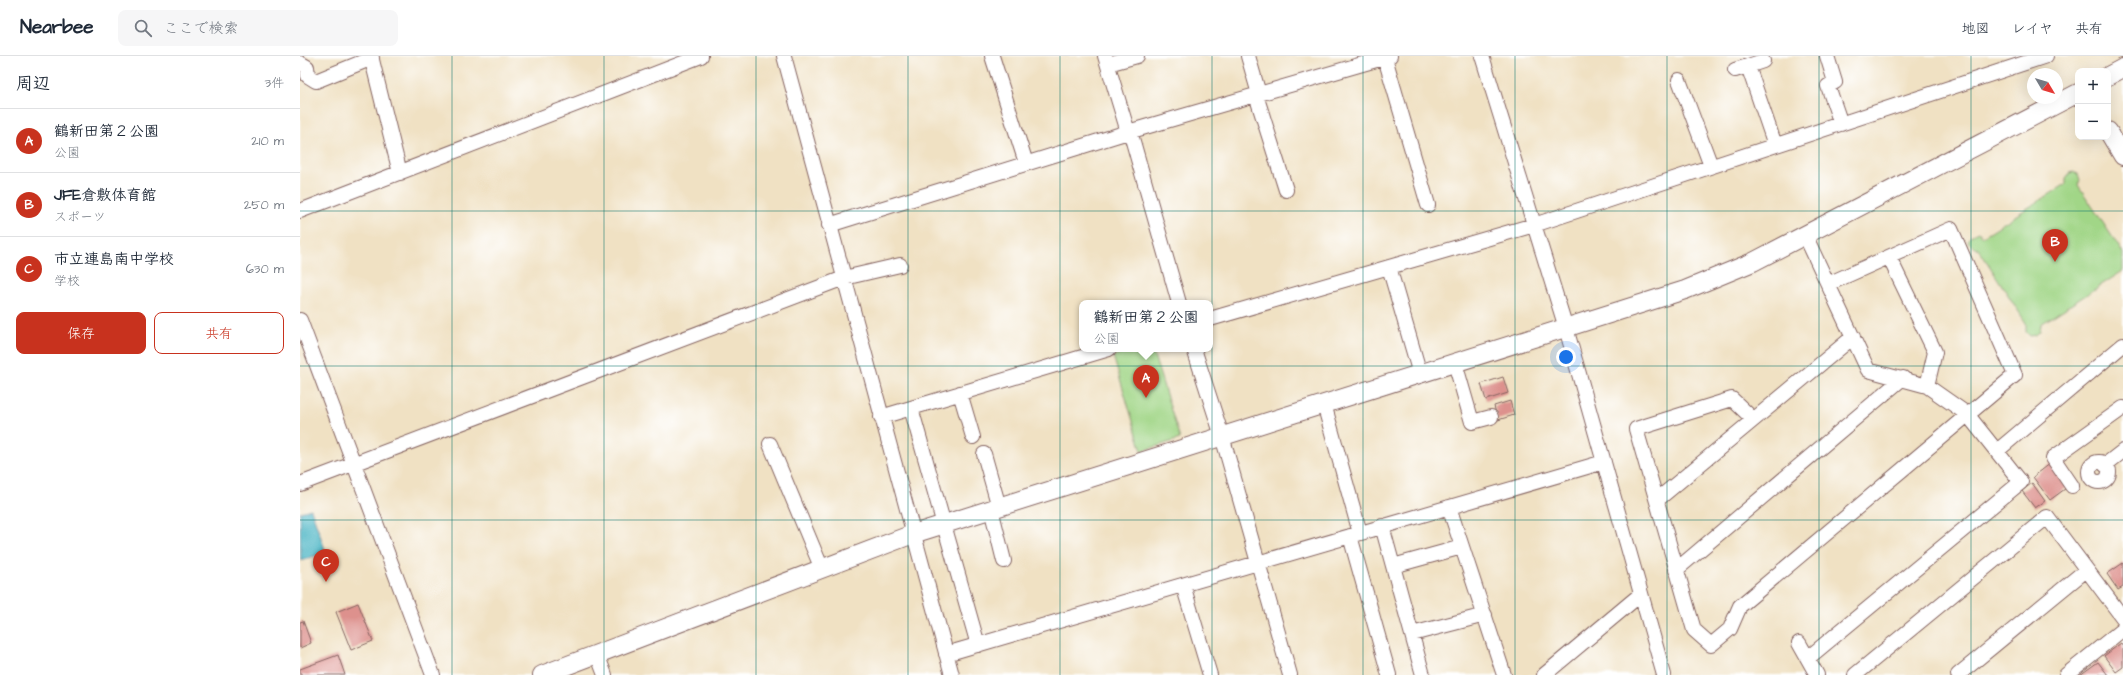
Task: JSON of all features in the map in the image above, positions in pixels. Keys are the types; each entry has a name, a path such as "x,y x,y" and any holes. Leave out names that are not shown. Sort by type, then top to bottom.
{"street":[{"path":"300,211 701,56"},
{"path":"784,56 952,675"},
{"path":"992,56 1026,163"},
{"path":"1137,56 1106,60 1179,300"},
{"path":"1248,56 1286,190"},
{"path":"1482,56 1566,328 1664,675"},
{"path":"1827,56 1836,82 1828,86 1840,124"},
{"path":"1213,318 1534,225 2046,56"},
{"path":"300,63 307,67 308,76 316,81 372,57 400,173"},
{"path":"829,224 1129,132 1387,57 1428,205"},
{"path":"1735,70 1763,61"},
{"path":"1748,66 1775,145"},
{"path":"2111,74 2123,68"},
{"path":"1679,80 1711,166"},
{"path":"542,675 913,534 1685,290 1753,262 2075,95"},
{"path":"2111,136 2123,156"},
{"path":"1753,419 1732,399 1636,429 1694,630 1711,645 1730,629 1740,606 2015,374 1951,229 1828,284"},
{"path":"1806,235 1868,370 1903,378 1927,386 1967,414 2021,482 1808,658"},
{"path":"1889,257 1935,352 1927,386"},
{"path":"300,484 844,278 900,265"},
{"path":"1389,267 1420,374"},
{"path":"300,320 433,675"},
{"path":"1656,500 1852,337"},
{"path":"1997,451 2123,345"},
{"path":"881,417 1099,352"},
{"path":"1195,352 1222,436 1290,675"},
{"path":"1455,363 1472,422 1491,417"},
{"path":"1676,570 1903,378"},
{"path":"960,393 973,437"},
{"path":"1324,404 1389,675"},
{"path":"911,408 942,525 978,645"},
{"path":"2072,486 2053,458 2123,408"},
{"path":"770,444 822,569"},
{"path":"2106,465 2123,451"},
{"path":"984,454 1004,561"},
{"path":"946,654 1604,462"},
{"path":"1449,507 1504,675"},
{"path":"1855,675 2047,517 2086,570 2121,611"},
{"path":"1382,526 1423,675"},
{"path":"1394,566 1462,547"},
{"path":"1958,675 2086,570"},
{"path":"1183,585 1210,675"},
{"path":"1544,675 1641,594"},
{"path":"1412,634 1485,615"},
{"path":"2066,675 2123,629"},
{"path":"1799,643 1817,675"},
{"path":"597,654 605,675"}],"green space":[{"path":"2073,172 2078,174 2080,180 2078,185 2123,253 2123,271 2041,324 2040,331 2036,335 2030,336 2026,332 2026,323 1978,248 1974,247 1968,242 1970,236 1978,232 1983,236 2066,184 2066,178"},
{"path":"1126,352 1153,352 1180,439 1142,451 1113,356"}],"water":[{"path":"311,509 326,552 301,561 300,512"}],"building":[{"path":"1503,377 1508,393 1486,400 1481,384"},
{"path":"1510,401 1514,415 1498,420 1494,406"},
{"path":"2051,463 2069,486 2050,500 2033,477"},
{"path":"2032,483 2045,501 2035,508 2022,491"},
{"path":"2123,563 2123,587 2118,590 2107,574"},
{"path":"358,603 373,641 351,650 336,612"},
{"path":"303,621 311,643 300,648 300,622"},
{"path":"2121,643 2123,646 2123,667 2116,672 2104,656"},
{"path":"338,655 345,675 300,675 300,669"},
{"path":"2098,662 2108,675 2080,675"}],"place":[{"name":"JFE倉敷体育館","path":"2055,262"},
{"name":"鶴新田第２公園","path":"1146,398"},
{"name":"市立連島南中学校","path":"326,582"}]}
